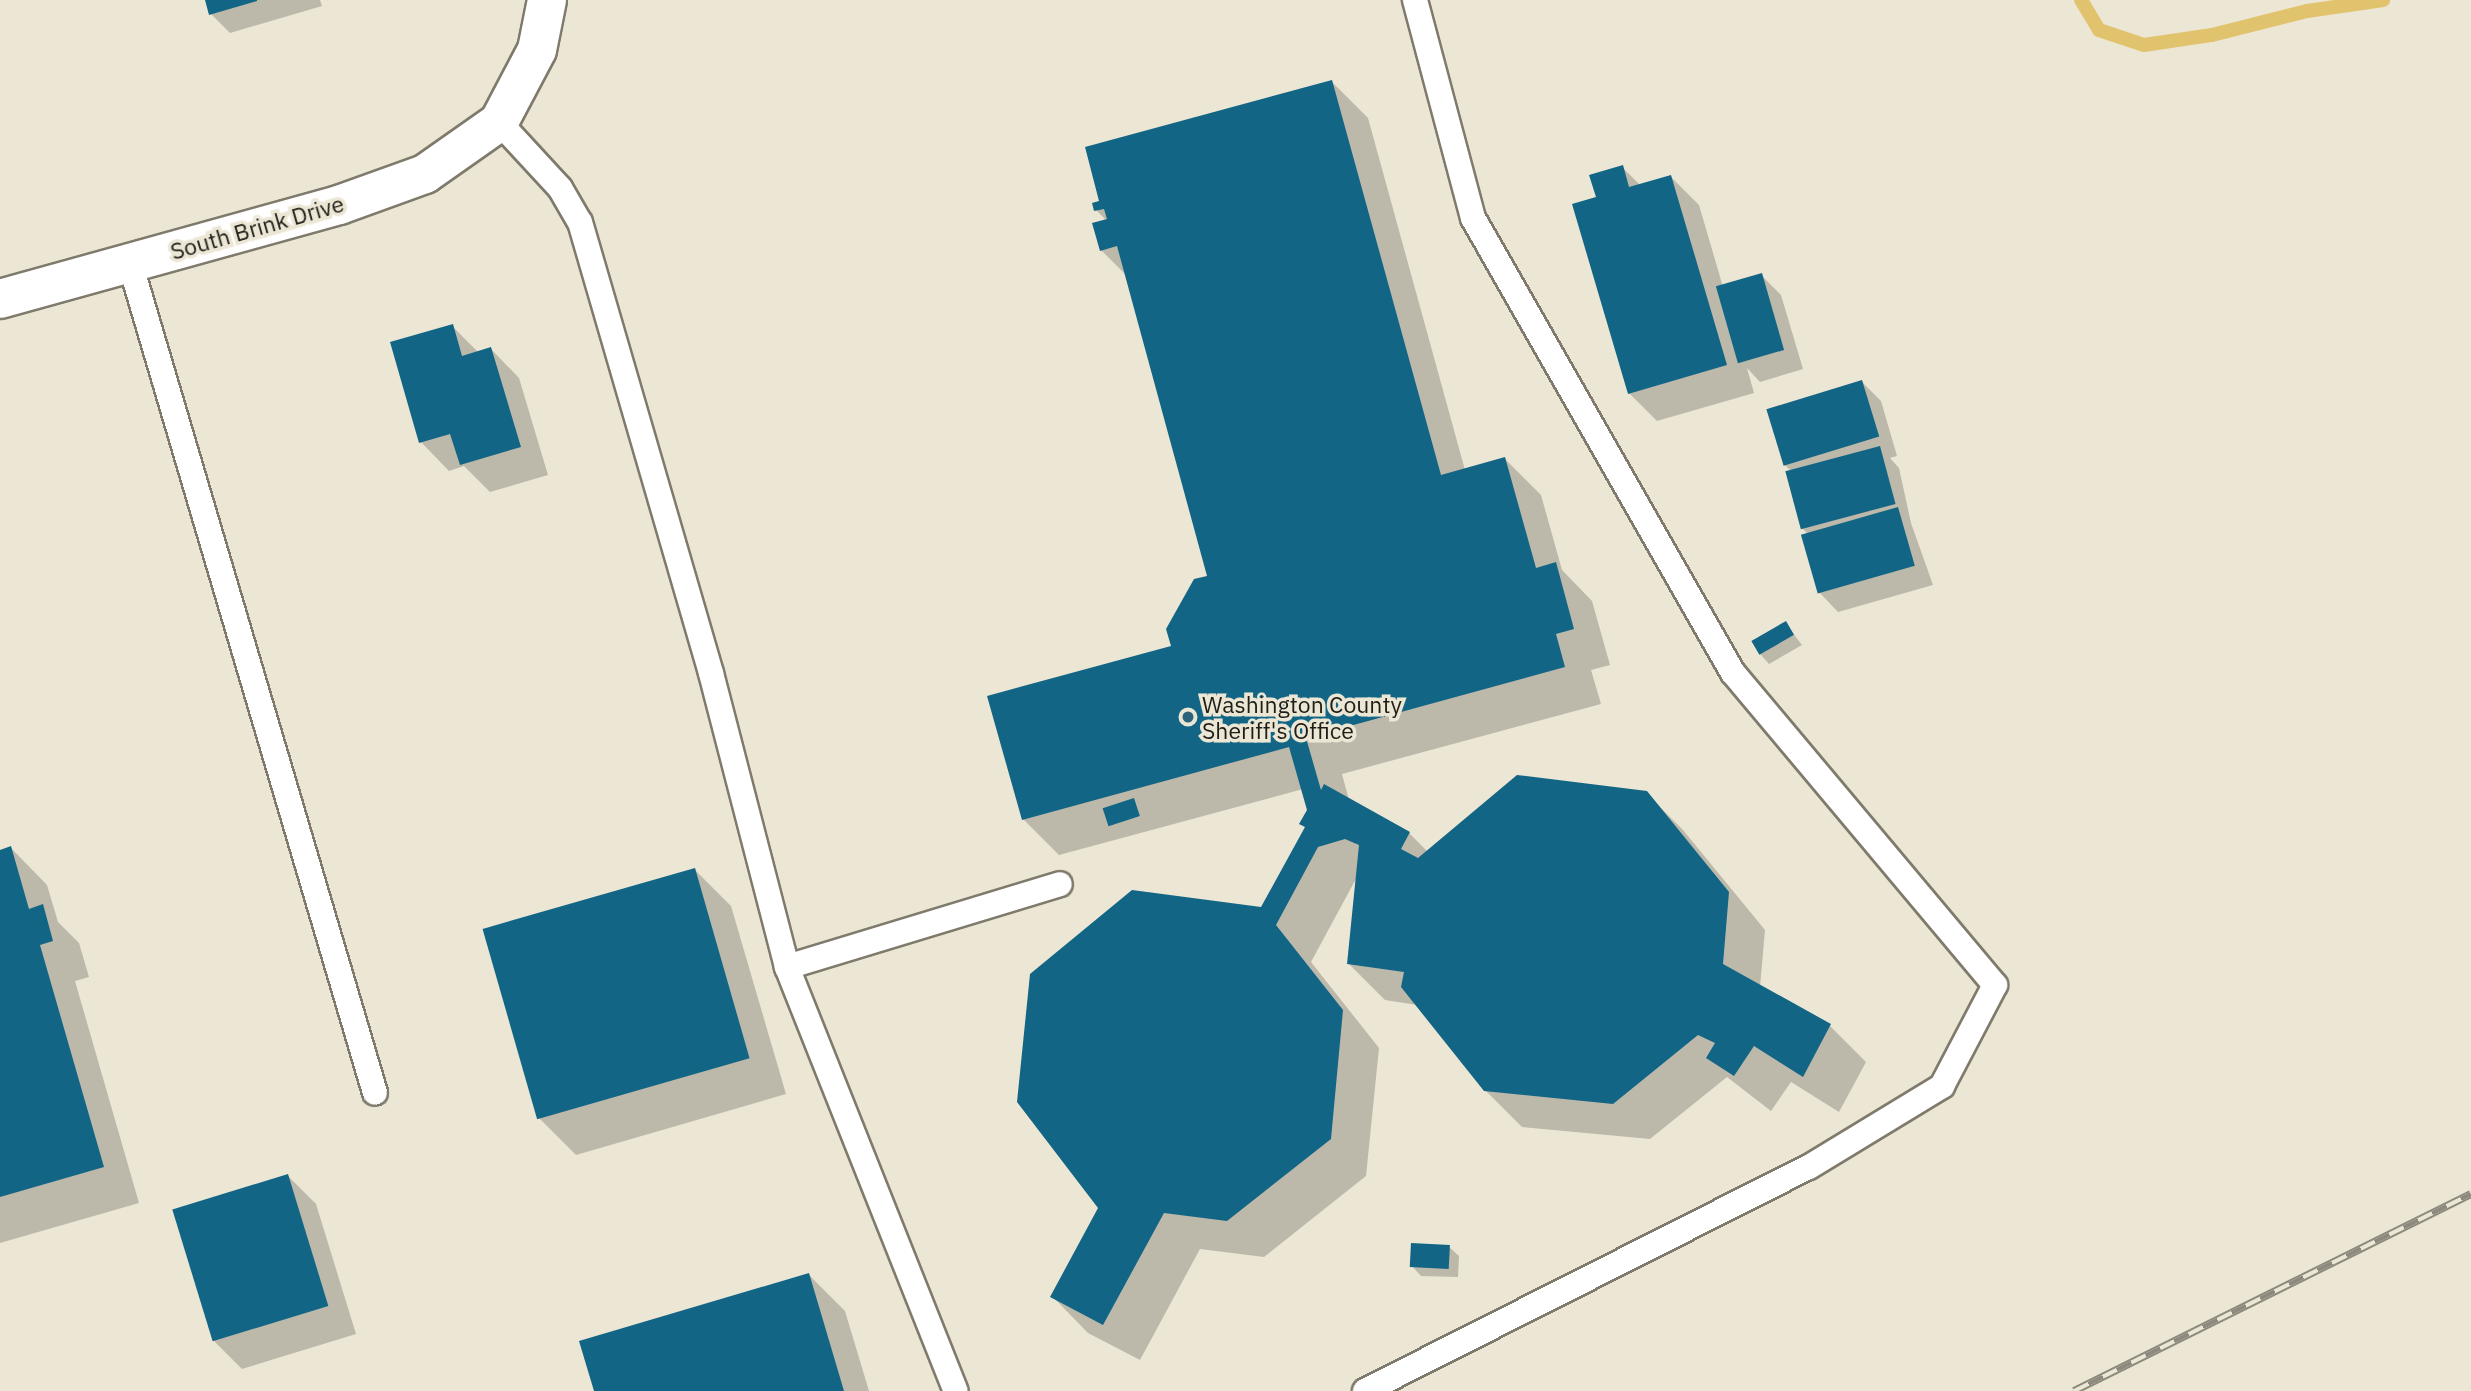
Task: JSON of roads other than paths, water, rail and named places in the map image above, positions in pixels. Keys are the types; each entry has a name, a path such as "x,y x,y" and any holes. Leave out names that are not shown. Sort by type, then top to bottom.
{"street":[{"path":"499,122 537,50 547,0"},
{"name":"South Brink Drive","path":"0,299 339,205 425,174 499,122"}],"lane":[{"path":"1365,1391 1809,1167 1942,1086 1995,985 1733,673 1473,218 1415,0"},
{"path":"499,122 560,188 580,222 712,673 787,967 956,1391"},
{"path":"130,263 375,1093"},
{"path":"787,967 1060,884"}],"waterway":[{"path":"2081,0 2099,30 2144,45 2212,35 2307,11 2383,0"}],"railway":[{"path":"2074,1391 2471,1194"}],"place":[{"name":"Washington County Sheriff's Office","path":"1188,717"}]}
